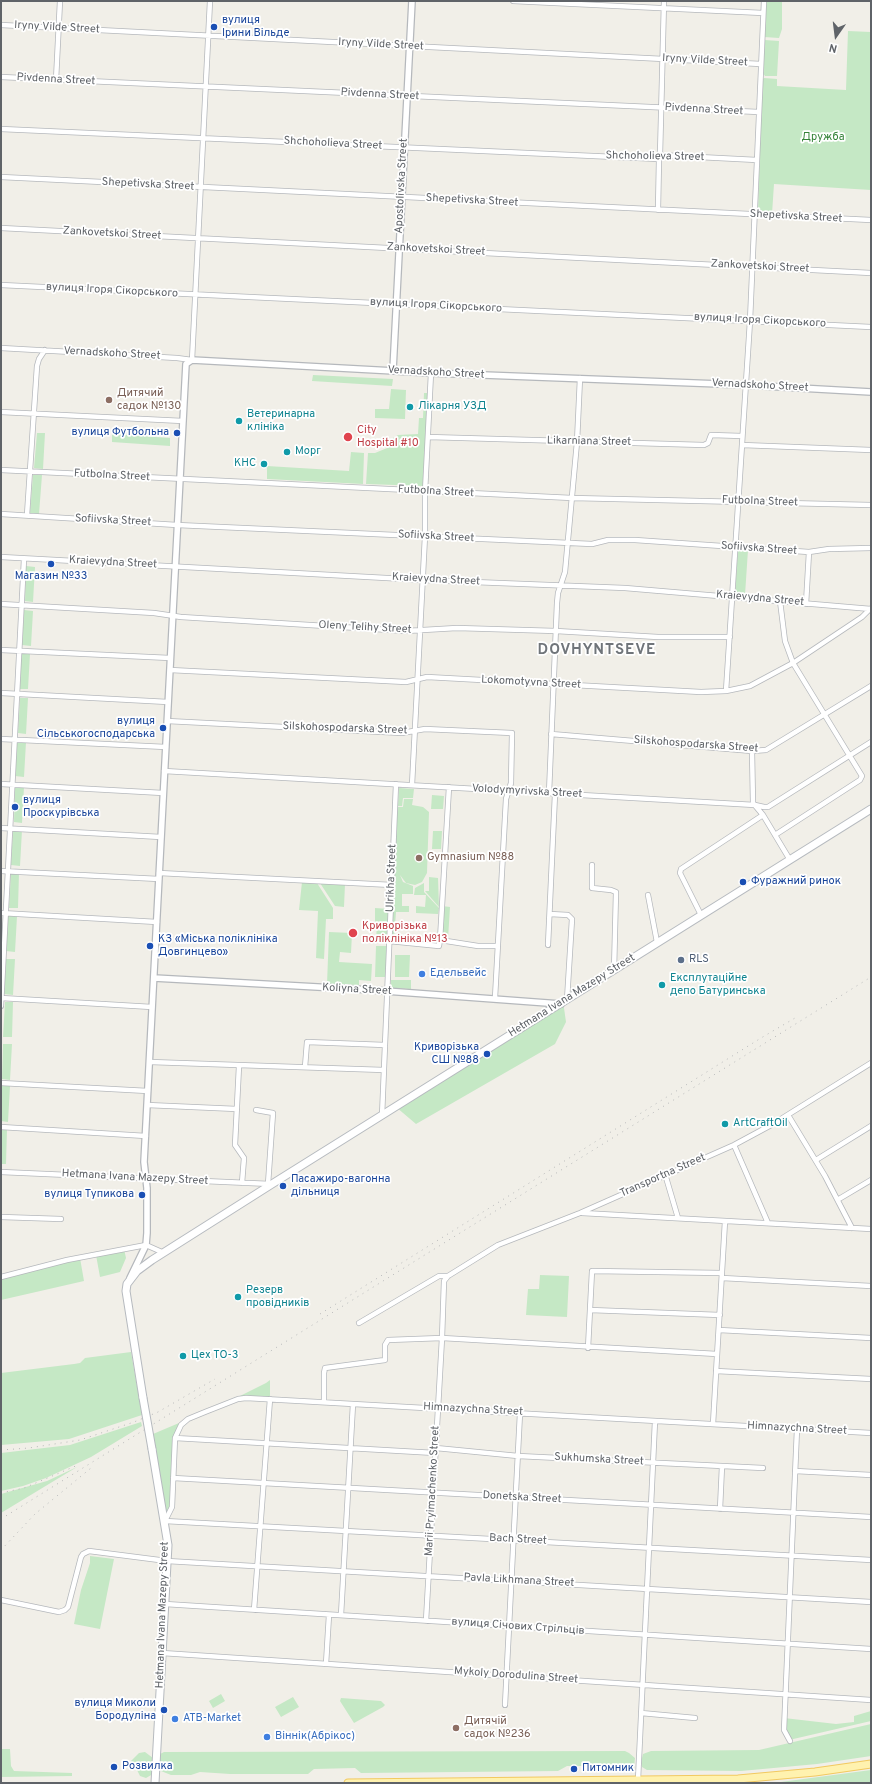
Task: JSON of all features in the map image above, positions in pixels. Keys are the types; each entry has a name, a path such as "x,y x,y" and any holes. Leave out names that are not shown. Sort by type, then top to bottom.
{"main road":[{"name":"Hetmana Ivana Mazepy Street","path":"155,1783 168,1561 165,1521 126,1291 129,1281 137,1271 270,1184 382,1116 871,809"},
{"path":"348,1783 638,1780 776,1776 871,1764"}],"street":[{"path":"56,80 60,1"},
{"path":"129,1281 133,1269 146,1245 147,1196 145,1180 147,1105 172,615 185,367 188,362 192,360 210,1"},
{"name":"Apostolivska Street","path":"393,370 412,1"},
{"path":"513,1 763,13"},
{"path":"658,210 664,1"},
{"path":"726,691 750,321 764,1"},
{"name":"Iryny Vilde Street","path":"1,25 761,64"},
{"name":"Pivdenna Street","path":"1,77 759,112"},
{"name":"Shchoholieva Street","path":"1,129 404,147 757,160"},
{"name":"Shepetivska Street","path":"1,177 871,220"},
{"name":"Zankovetskoi Street","path":"1,228 871,273"},
{"name":"вулиця Ігоря Сікорського","path":"1,285 195,296 871,327"},
{"name":"Vernadskoho Street","path":"1,348 431,373 746,385 871,392"},
{"path":"27,515 37,366 39,359 45,350"},
{"path":"412,785 423,580 431,373"},
{"path":"549,793 557,603 560,586 565,572 577,442 580,378"},
{"path":"1,412 34,415 183,421"},
{"name":"Likarniana Street","path":"428,437 704,445 708,443 711,435 742,436"},
{"path":"742,445 871,450"},
{"name":"Futbolna Street","path":"1,470 179,480 572,498 871,505"},
{"name":"Sofiivska Street","path":"1,514 177,525 592,544 608,540 635,540 809,552 829,549 871,548"},
{"path":"806,604 809,552"},
{"name":"Kraievydna Street","path":"1,557 423,580 625,588 871,609"},
{"path":"1,1006 3,913 8,872 24,558"},
{"path":"775,835 862,778 793,663 785,641 780,601"},
{"name":"Oleny Telihy Street","path":"1,604 204,618 420,630 457,628 556,631 658,637 730,637"},
{"name":"Lokomotyvna Street","path":"170,670 406,682 427,677 701,692 726,691 750,686 793,663 862,617 871,609"},
{"path":"1,650 170,658"},
{"name":"Silskohospodarska Street","path":"551,734 752,751 766,750 871,686"},
{"path":"1,693 168,702"},
{"name":"Silskohospodarska Street","path":"167,721 402,733 425,729 512,733 509,791"},
{"path":"1,738 166,747"},
{"name":"Volodymyrivska Street","path":"164,771 755,805 768,807 871,742"},
{"path":"752,751 754,803 763,815 790,860"},
{"path":"1,784 163,793"},
{"name":"Ulrikha Street","path":"382,1116 396,784"},
{"path":"390,941 439,946 449,787"},
{"path":"495,998 506,799 509,791"},
{"path":"548,945 555,794"},
{"path":"701,915 680,873 681,869 763,815"},
{"path":"1,828 161,837"},
{"path":"592,865 592,888 614,890 616,892 614,971"},
{"path":"1,871 392,885"},
{"path":"648,895 657,942"},
{"path":"3,913 157,922"},
{"path":"550,914 568,916 572,919 567,1000"},
{"path":"440,940 478,946 498,946"},
{"name":"Koliyna Street","path":"154,978 388,991 561,1004"},
{"path":"1,998 152,1007"},
{"path":"305,1067 307,1042 385,1045"},
{"path":"150,1062 384,1070"},
{"name":"Transportna Street","path":"359,1323 439,1276 448,1276 498,1245 580,1213 664,1174 734,1145 788,1115 871,1063"},
{"path":"239,1066 235,1145 244,1158 242,1183"},
{"path":"1,1083 148,1091"},
{"path":"147,1105 237,1109"},
{"path":"256,1110 273,1113 270,1184"},
{"path":"788,1115 839,1200 852,1228"},
{"path":"816,1160 871,1126"},
{"path":"1,1127 146,1136"},
{"path":"734,1145 768,1223"},
{"name":"Hetmana Ivana Mazepy Street","path":"1,1172 145,1180 270,1184"},
{"path":"664,1174 678,1218"},
{"path":"839,1200 871,1180"},
{"path":"580,1213 871,1229"},
{"path":"1,1217 61,1218"},
{"path":"712,1424 725,1221"},
{"path":"1,1277 67,1260 146,1245 164,1253"},
{"path":"588,1348 592,1271 722,1275 871,1286"},
{"path":"442,1338 444,1281 448,1276"},
{"path":"590,1310 720,1315"},
{"path":"719,1330 871,1338"},
{"path":"324,1402 325,1368 385,1360 386,1345 388,1340 442,1338 588,1348 717,1354"},
{"name":"Marii Pryimachenko Street","path":"426,1621 442,1338"},
{"path":"716,1371 871,1379"},
{"name":"Himnazychna Street","path":"165,1521 172,1507 172,1478 175,1438 181,1425 205,1412 238,1399 270,1399 438,1408 871,1433"},
{"path":"254,1610 270,1399"},
{"path":"341,1615 353,1404"},
{"path":"504,1705 520,1413"},
{"path":"638,1780 656,1421"},
{"path":"790,1741 784,1730 797,1429"},
{"name":"Sukhumska Street","path":"175,1438 351,1448 436,1450 518,1456 763,1468"},
{"path":"720,1509 722,1466"},
{"path":"795,1471 871,1475"},
{"name":"Donetska Street","path":"172,1478 871,1517"},
{"name":"Bach Street","path":"165,1521 871,1560"},
{"name":"Pavla Likhmana Street","path":"1,1600 59,1612 65,1610 68,1607 81,1557 89,1551 168,1561 871,1602"},
{"name":"вулиця Січових Стрільців","path":"165,1604 871,1649"},
{"path":"326,1664 330,1615"},
{"name":"Mykoly Dorodulina Street","path":"162,1652 871,1700"},
{"path":"641,1713 695,1718"}],"green space":[{"path":"766,1 782,1 782,29 779,38 764,37"},
{"name":"Дружба","path":"848,31 871,32 871,190 774,184 772,214 758,212 762,80 764,78 777,79 777,86 846,90"},
{"path":"765,40 779,41 777,76 765,76 763,73"},
{"path":"313,375 393,379 392,386 312,381"},
{"path":"391,389 406,390 405,419 375,418 375,409 389,409"},
{"path":"424,393 428,393 423,486 366,484 368,453 375,453 392,446 393,438 398,435 418,434 419,418 423,418"},
{"path":"37,433 45,433 43,469 34,468"},
{"path":"112,434 170,438 170,446 112,442"},
{"path":"351,452 364,453 363,484 267,479 267,466 349,471"},
{"path":"33,475 42,475 39,514 30,513"},
{"path":"738,549 748,550 745,595 735,594"},
{"path":"26,566 35,567 33,602 25,601"},
{"path":"24,610 33,611 31,646 22,645"},
{"path":"21,653 30,654 28,689 20,689"},
{"path":"20,698 28,698 26,734 18,733"},
{"path":"17,741 26,742 24,777 15,776"},
{"path":"15,787 24,787 22,823 14,822"},
{"path":"399,788 414,789 413,798 403,798 402,806 398,806"},
{"path":"432,795 444,796 443,809 431,809"},
{"path":"404,799 413,799 412,805 423,807 429,812 427,873 422,882 415,885 406,883 400,875 403,882 413,886 413,894 402,894 402,906 409,906 409,912 396,912 394,939 392,939 397,807 403,807"},
{"path":"13,830 22,830 20,866 11,865"},
{"path":"433,831 442,831 441,849 432,849"},
{"path":"11,872 19,873 18,908 9,908"},
{"path":"429,877 438,878 439,907 425,891 429,891"},
{"path":"302,882 317,883 333,908 333,919 326,919 324,959 316,958 318,911 299,910"},
{"path":"320,883 345,884 344,907 335,906"},
{"path":"424,883 424,892 439,908 438,914 416,913 416,906 425,907 426,895 414,895 415,888"},
{"path":"442,906 450,907 448,939 441,938"},
{"path":"375,908 389,909 389,922 375,922"},
{"path":"8,916 17,916 15,952 6,951"},
{"path":"377,925 389,925 388,941 376,940"},
{"path":"329,932 352,933 351,953 340,952 339,962 372,964 371,981 359,980 359,985 327,984"},
{"path":"376,946 388,946 387,977 375,977"},
{"path":"395,955 410,955 409,977 395,977"},
{"path":"6,959 15,959 13,995 4,994"},
{"path":"391,980 411,980 411,989 391,988"},
{"path":"563,1001 566,1022 555,1044 416,1124 396,1107"},
{"path":"5,1002 13,1002 12,1037 3,1037"},
{"path":"3,1044 12,1044 10,1080 2,1079"},
{"path":"1,1086 10,1086 8,1122 1,1121"},
{"path":"1,1129 7,1129 6,1164 1,1164"},
{"path":"124,1249 126,1258 120,1272 100,1277 96,1255"},
{"path":"80,1258 84,1281 1,1300 1,1277"},
{"path":"540,1275 569,1276 567,1317 526,1315 528,1289 539,1289"},
{"path":"131,1352 142,1415 69,1439 1,1445 1,1373 74,1364 80,1363 85,1358"},
{"path":"270,1380 270,1399 236,1398 266,1383"},
{"path":"141,1422 142,1426 91,1457 46,1478 23,1486 1,1491 1,1453 70,1445"},
{"path":"179,1423 173,1439 170,1507 167,1516 153,1434"},
{"path":"77,1467 1,1513 1,1494 47,1481"},
{"path":"90,1556 114,1559 100,1629 74,1624 81,1590 90,1563"},
{"path":"221,1694 225,1701 213,1708 209,1701"},
{"path":"293,1697 299,1707 281,1717 275,1707"},
{"path":"341,1698 381,1701 385,1705 354,1723 340,1701"},
{"path":"871,1711 871,1721 789,1740 784,1730 784,1718 836,1724 854,1722 854,1716"},
{"path":"871,1724 871,1756 817,1764 741,1771 647,1770 642,1767 641,1762 643,1754 651,1751 759,1750"},
{"path":"1,1749 10,1749 11,1766 14,1771 72,1773 72,1776 1,1777"},
{"path":"625,1751 635,1758 634,1768 630,1770 595,1770 581,1766 567,1766 558,1771 361,1773 355,1768 314,1769 308,1774 230,1774 200,1772 191,1775 171,1775 161,1771 159,1767 160,1754 164,1752"},
{"path":"145,1752 153,1758 153,1774 146,1778 140,1776 136,1768 132,1768 131,1764 131,1761 139,1753"},
{"path":"871,1770 871,1783 762,1783 781,1782"}],"railway":[{"path":"1,1519 871,977"},
{"path":"320,1314 795,1018"},
{"path":"1,1450 29,1448 80,1440 134,1422 158,1412 215,1379"},
{"path":"1,1493 24,1488 78,1465"},
{"path":"1,1550 35,1514 91,1468"}],"place":[{"name":"вулиця Ірини Вільде","path":"214,27"},
{"name":"Дитячий садок №130","path":"109,400"},
{"name":"Лікарня УЗД","path":"410,407"},
{"name":"Ветеринарна клініка","path":"239,421"},
{"name":"вулиця Футбольна","path":"177,433"},
{"name":"City Hospital #10","path":"348,437"},
{"name":"Морг","path":"287,452"},
{"name":"КНС","path":"264,464"},
{"name":"Магазин №33","path":"51,564"},
{"name":"вулиця Сільськогосподарська","path":"163,728"},
{"name":"вулиця Проскурівська","path":"15,807"},
{"name":"Gymnasium №88","path":"419,858"},
{"name":"Фуражний ринок","path":"743,882"},
{"name":"Криворізька поліклініка №13","path":"353,933"},
{"name":"КЗ «Міська поліклініка Довгинцево»","path":"150,946"},
{"name":"RLS","path":"681,960"},
{"name":"Едельвейс","path":"422,974"},
{"name":"Експлутаційне депо Батуринська","path":"662,985"},
{"name":"Криворізька СШ №88","path":"487,1054"},
{"name":"ArtCraftOil","path":"725,1124"},
{"name":"Пасажиро-вагонна дільниця","path":"283,1186"},
{"name":"вулиця Тупикова","path":"142,1195"},
{"name":"Резерв провідників","path":"238,1297"},
{"name":"Цех ТО-3","path":"183,1356"},
{"name":"вулиця Миколи Бородуліна","path":"164,1710"},
{"name":"ATB-Market","path":"175,1719"},
{"name":"Дитячій садок №236","path":"456,1728"},
{"name":"Віннік(Абрікос)","path":"267,1737"},
{"name":"Розвилка","path":"114,1767"},
{"name":"Питомник","path":"574,1769"}],"district":[{"name":"DOVHYNTSEVE","path":"597,651"}]}
